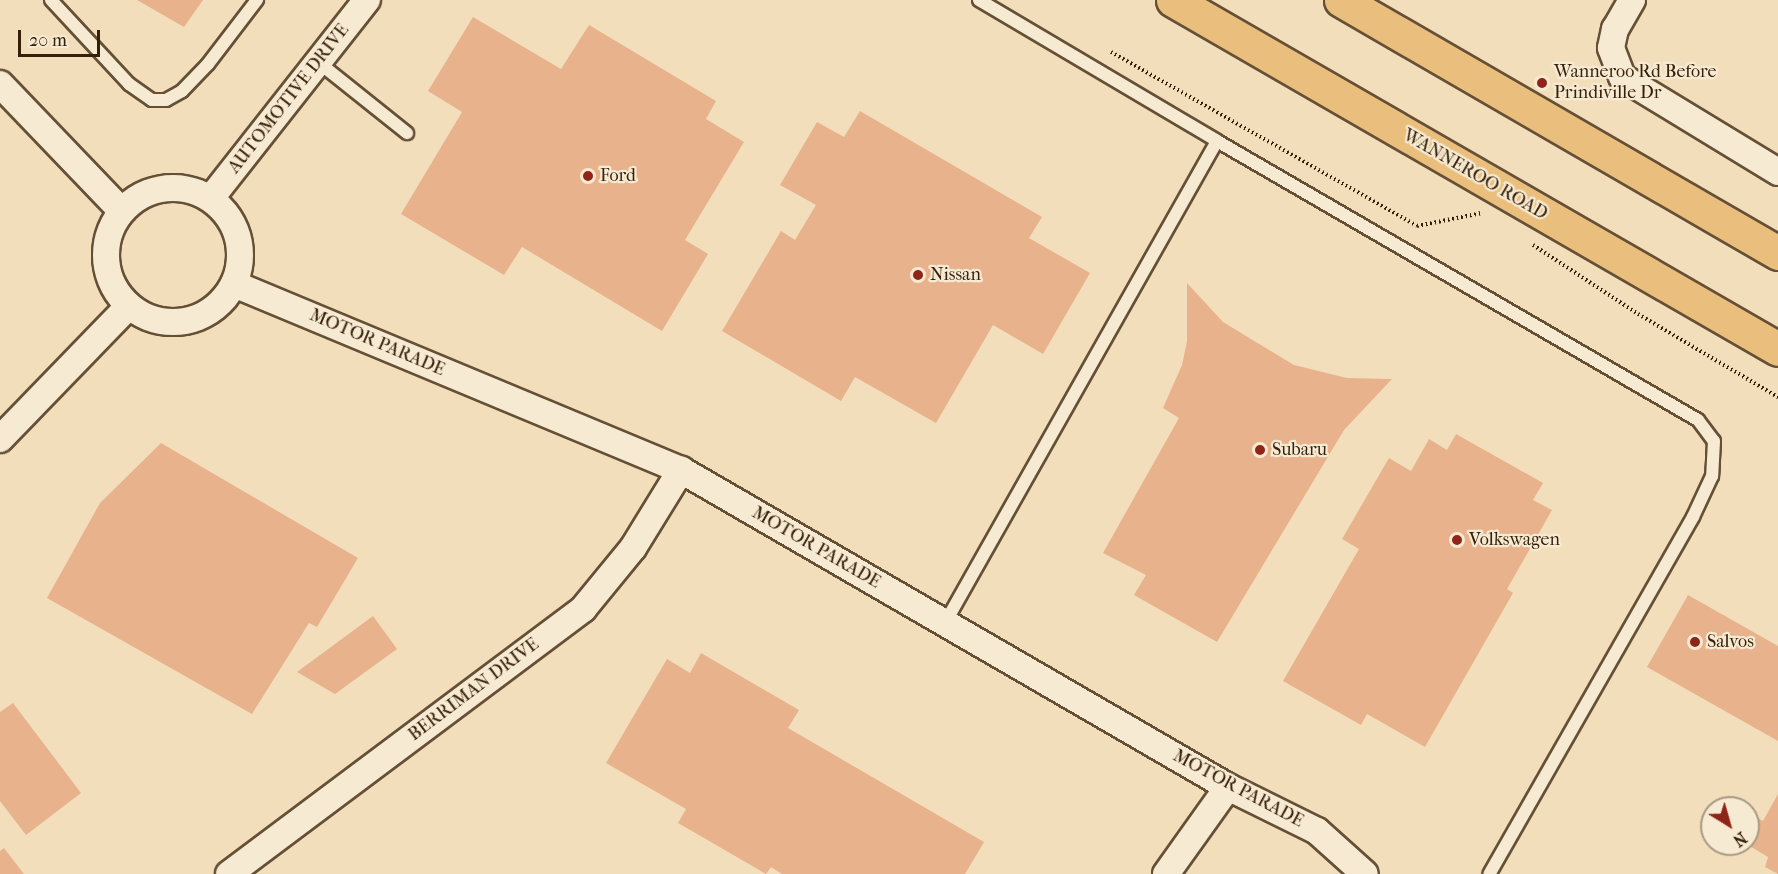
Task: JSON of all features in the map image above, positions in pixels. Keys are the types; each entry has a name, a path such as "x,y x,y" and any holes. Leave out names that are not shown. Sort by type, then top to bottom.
{"highway":[{"name":"WANNEROO ROAD","path":"1173,0 1778,349"},
{"path":"1341,0 1778,253"}],"street":[{"path":"1632,0 1616,29 1611,48 1622,76 1778,172"},
{"name":"AUTOMOTIVE DRIVE","path":"211,198 318,62 358,3"},
{"path":"0,84 122,211"},
{"path":"164,188 189,189 211,198 228,215 238,237 241,260 234,284 220,304 199,317 175,323 150,319 129,306 112,285 105,260 109,234 122,211 141,195 164,188"},
{"name":"MOTOR PARADE","path":"234,284 681,470 1228,787 1317,831 1365,874"},
{"path":"0,439 129,306"},
{"name":"BERRIMAN DRIVE","path":"229,874 583,609 633,548 681,470"},
{"path":"1166,874 1228,787"}],"lane":[{"path":"51,0 129,84 152,100 166,100 182,91 208,64 257,0"},
{"path":"979,0 1698,420 1713,441 1712,476 1693,517 1489,874"},
{"path":"318,62 407,133"},
{"path":"945,623 1217,141"}],"path":[{"path":"1109,51 1417,226 1487,212"},
{"path":"1524,239 1638,314 1778,397"}],"building":[{"path":"137,0 203,0 184,27"},
{"path":"473,17 561,69 589,25 716,101 706,119 744,142 685,240 708,254 662,331 522,247 504,275 401,214 462,112 428,91"},
{"path":"860,111 1042,217 1029,238 1090,273 1043,354 993,325 936,423 855,377 841,401 722,331 781,231 795,240 816,205 780,185 817,122 844,137"},
{"path":"1187,283 1223,322 1294,365 1347,378 1392,379 1344,430 1217,642 1134,595 1146,575 1103,553 1179,418 1163,408 1182,365 1187,341"},
{"path":"1456,434 1543,483 1533,500 1552,510 1507,589 1513,593 1425,747 1367,714 1361,725 1283,681 1359,549 1342,539 1389,458 1411,471 1429,439 1447,450"},
{"path":"161,443 358,558 317,627 309,623 252,714 47,598 100,503"},
{"path":"1688,595 1778,646 1778,741 1647,667"},
{"path":"373,616 397,649 335,694 297,672"},
{"path":"701,653 799,710 788,728 984,842 965,874 782,874 771,867 766,874 678,823 686,809 606,763 667,659 690,673"},
{"path":"13,703 81,793 26,835 0,801 0,712"},
{"path":"1778,794 1778,874 1765,867 1768,857 1760,852 1760,819 1763,821"},
{"path":"4,848 24,874 0,874 0,851"}],"place":[{"name":"Wanneroo Rd Before Prindiville Dr","path":"1542,83"},
{"name":"Ford","path":"588,176"},
{"name":"Nissan","path":"918,275"},
{"name":"Subaru","path":"1260,450"},
{"name":"Volkswagen","path":"1457,540"},
{"name":"Salvos","path":"1695,642"}]}
